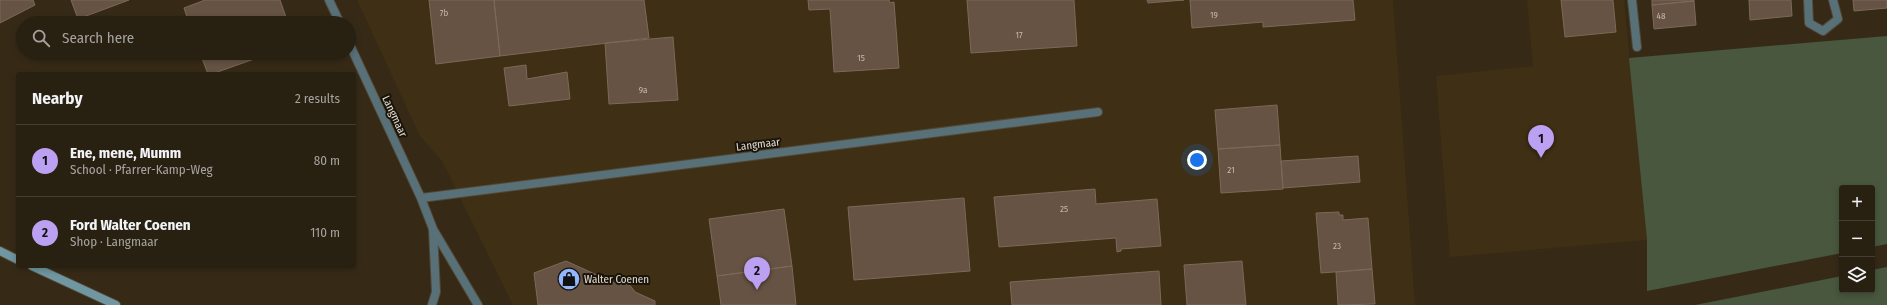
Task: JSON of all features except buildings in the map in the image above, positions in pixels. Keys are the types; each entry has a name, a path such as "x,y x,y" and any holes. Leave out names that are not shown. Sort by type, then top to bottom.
{"main road":[{"path":"0,251 16,259"},
{"path":"36,268 116,305"}],"street":[{"path":"329,0 337,16"},
{"path":"1632,0 1637,47"},
{"path":"1808,0 1809,23 1823,30 1838,19 1833,0"},
{"name":"Langmaar","path":"356,58 421,198 433,229 478,305"},
{"name":"Langmaar","path":"421,198 1098,112"},
{"name":"Langmaar","path":"432,305 436,292 433,229"},
{"path":"473,295 473,305"}],"shaded area":[{"path":"357,0 1393,0 1415,305 513,305 442,161 420,136"},
{"path":"1527,0 1624,0 1647,240 1450,257 1436,76 1533,66"}],"green space":[{"path":"1887,36 1887,244 1875,246 1875,185 1839,185 1839,254 1647,291 1647,240 1629,58"},
{"path":"1887,267 1887,305 1695,305 1839,277 1839,293 1875,293 1875,269"}],"place":[{"name":"Ene, mene, Mumm","path":"1541,158"},
{"name":"Walter Coenen","path":"569,279"},
{"name":"Ford Walter Coenen","path":"757,290"}]}
